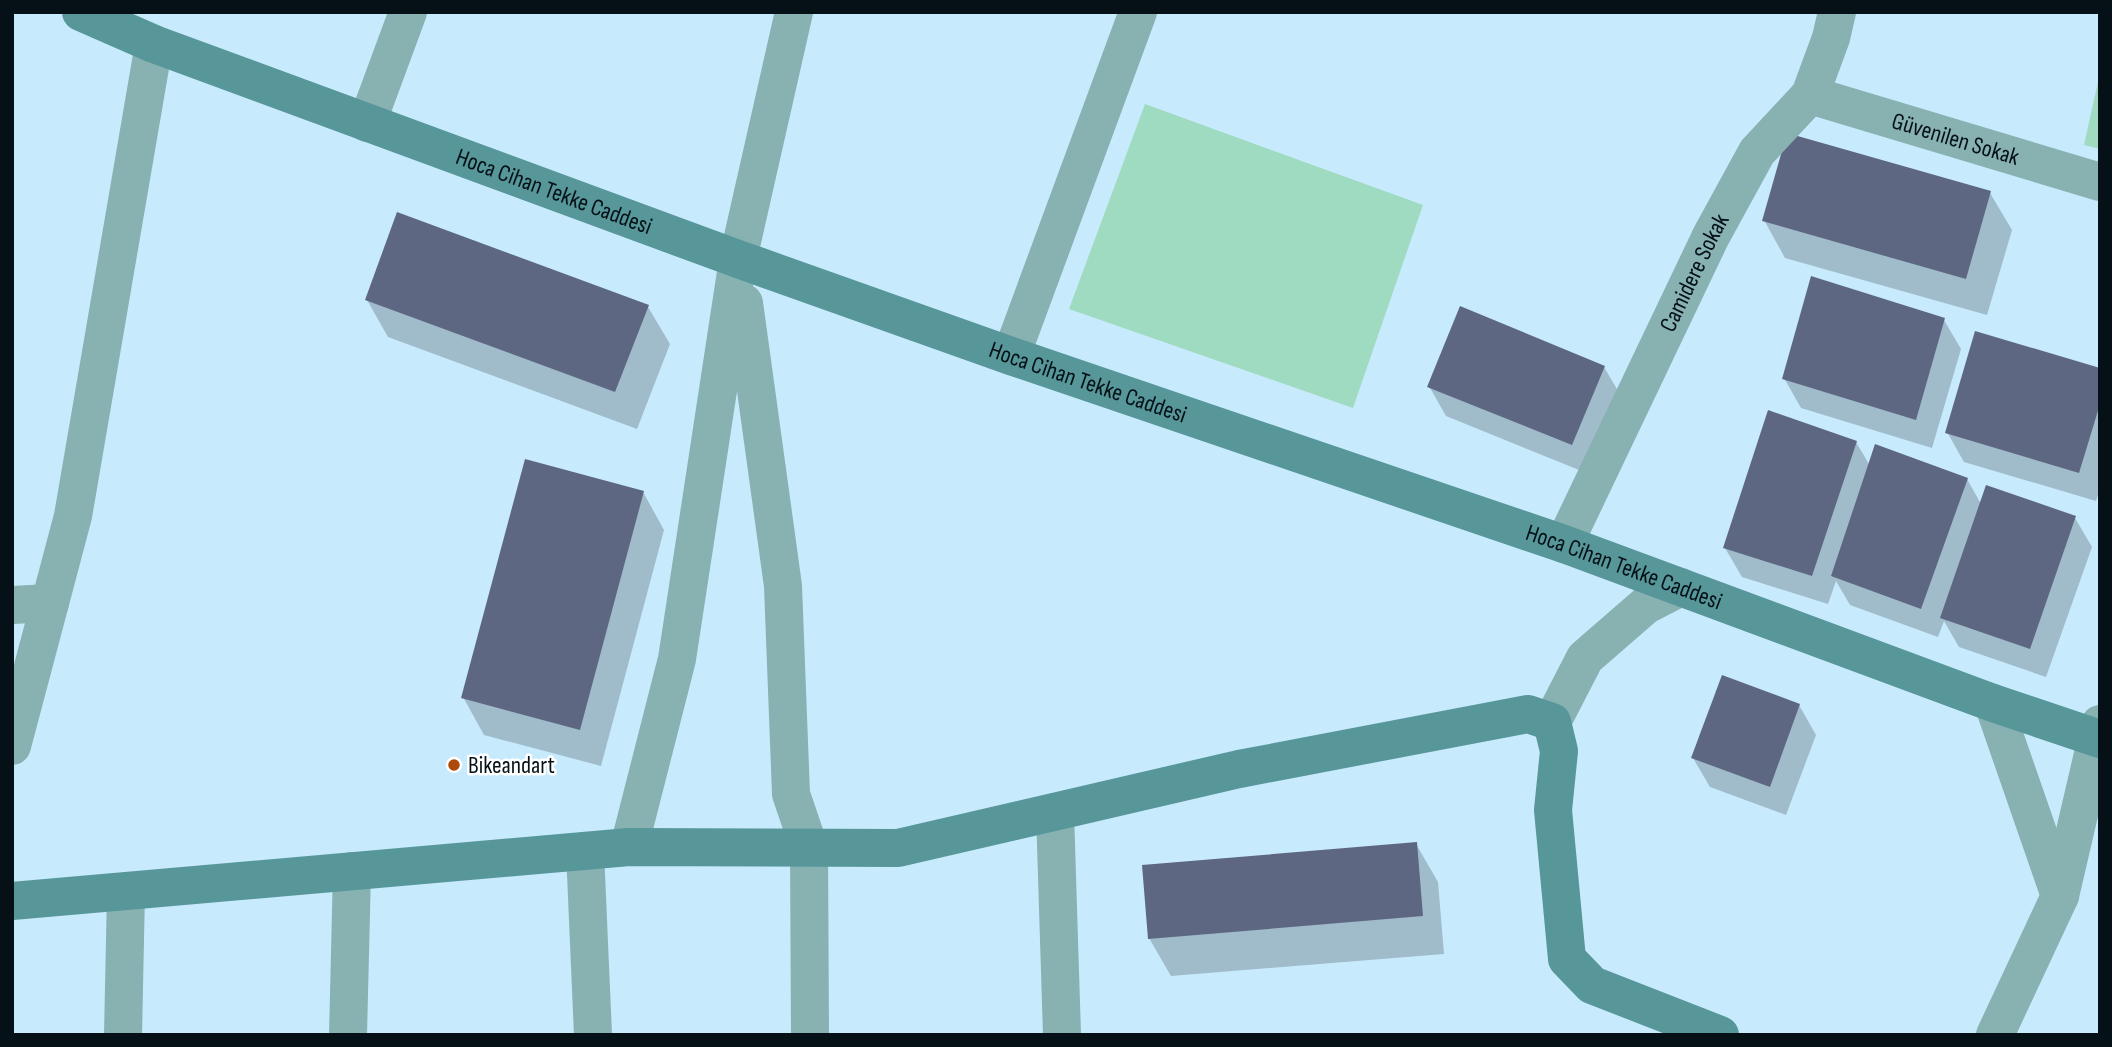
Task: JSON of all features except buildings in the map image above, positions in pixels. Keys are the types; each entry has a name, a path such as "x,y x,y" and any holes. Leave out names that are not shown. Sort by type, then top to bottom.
{"street":[{"name":"Hoca Cihan Tekke Caddesi","path":"81,12 153,44 738,259 1011,356 1563,544 1993,703 2099,734"},
{"path":"367,123 408,12"},
{"path":"629,847 677,659 738,259 794,12"},
{"path":"1011,356 1138,12"},
{"name":"Camidere Sokak","path":"1563,544 1711,236 1750,164 1757,152 1810,95 1831,38 1837,12"},
{"path":"12,746 73,516 153,44"},
{"name":"Güvenilen Sokak","path":"1810,95 2100,182"},
{"path":"738,259 783,586 791,794 809,848 810,1035"},
{"path":"1681,587 1646,605 1585,658 1552,722 1559,751 1553,810 1567,959 1592,985 1720,1035"},
{"path":"12,606 50,603"},
{"path":"1993,703 2060,896"},
{"path":"12,901 629,847 898,848 1239,769 1528,714 1552,722"},
{"path":"1995,1035 2060,896 2099,734"},
{"path":"1055,812 1062,1035"},
{"path":"585,851 593,1035"},
{"path":"348,1035 352,871"},
{"path":"123,1035 126,892"}],"green space":[{"path":"2100,73 2100,149 2084,145"},
{"path":"1145,104 1423,205 1353,408 1069,309"}],"place":[{"name":"Bikeandart","path":"454,765"}]}
